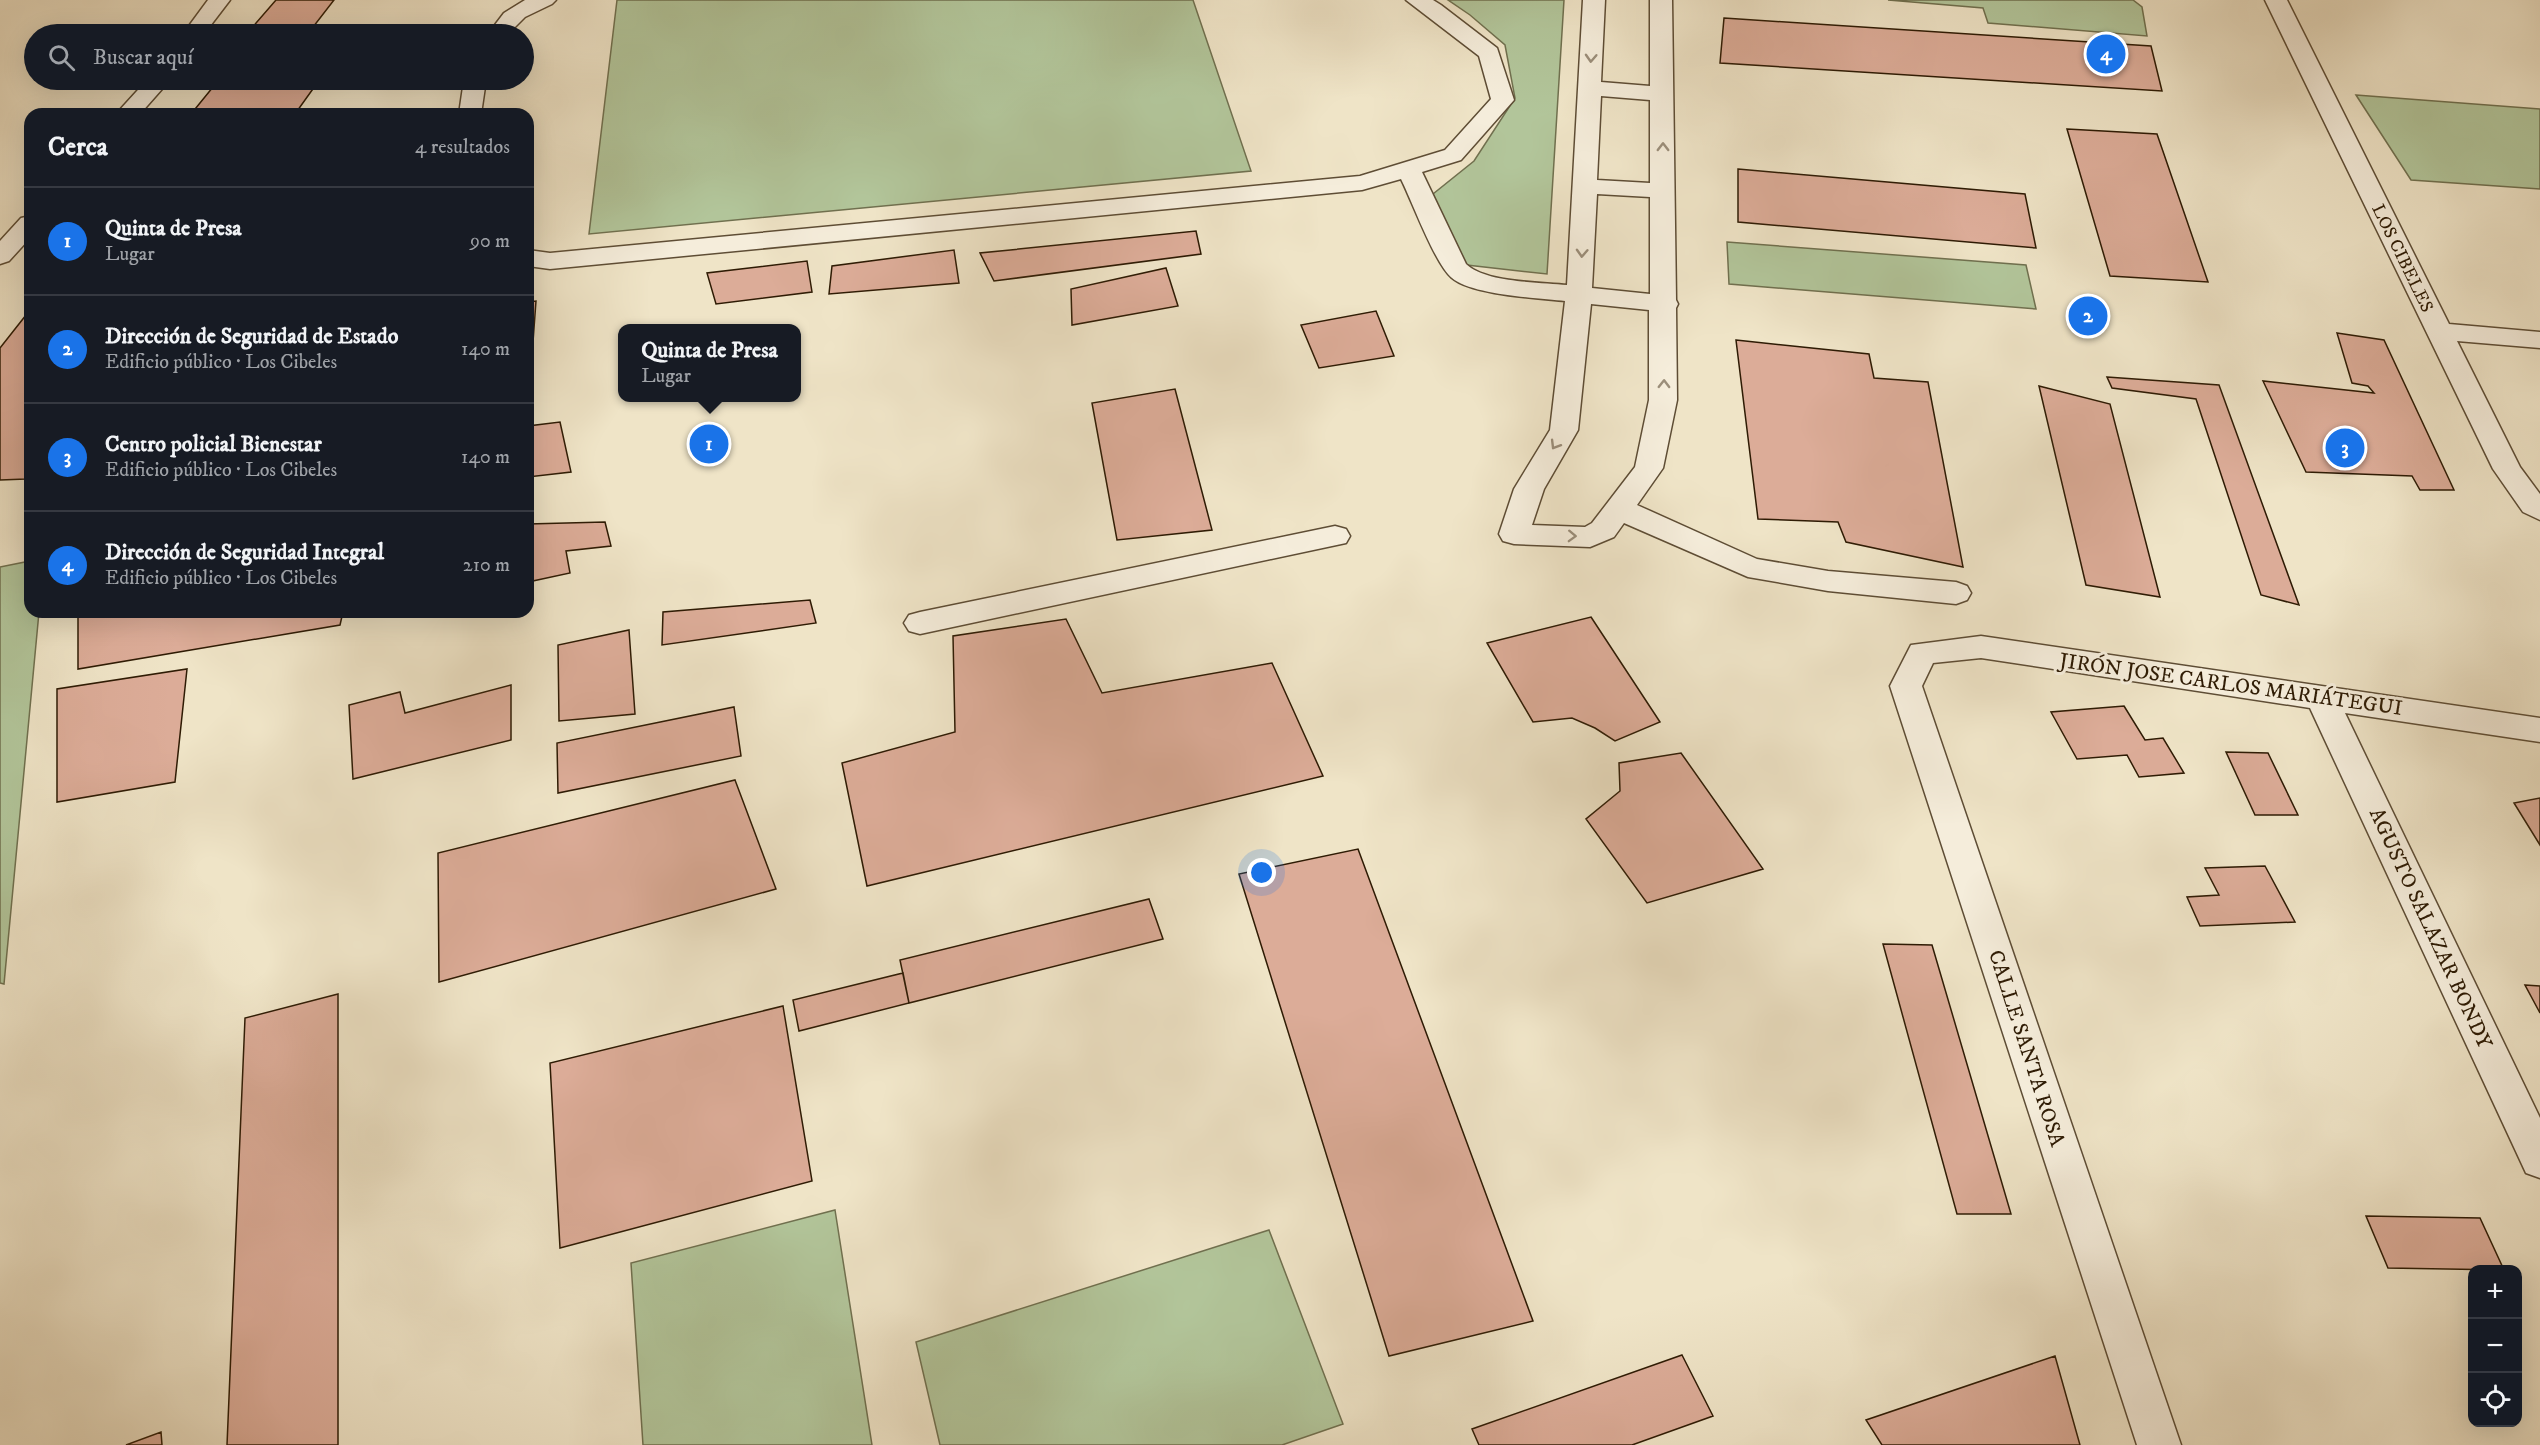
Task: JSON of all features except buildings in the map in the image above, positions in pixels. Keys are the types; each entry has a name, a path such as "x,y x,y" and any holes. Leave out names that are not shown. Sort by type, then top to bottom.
{"street":[{"path":"201,24 219,0"},
{"path":"504,24 535,3 545,0"},
{"path":"534,259 550,261 1362,183 1453,154 1503,100 1489,52 1434,9 1418,0"},
{"path":"1594,0 1581,273 1564,430 1529,489 1514,534 1590,537 1603,530 1649,468 1663,400 1665,304 1661,0"},
{"name":"LOS CIBELES","path":"2276,0 2507,469 2540,510"},
{"path":"1590,88 1663,94"},
{"path":"133,108 150,90"},
{"path":"471,108 474,90"},
{"path":"1408,168 1455,267 1463,275 1494,285 1665,304"},
{"path":"1585,186 1663,191"},
{"path":"0,256 24,230"},
{"path":"2440,332 2540,340"},
{"path":"1619,509 1756,569 1828,581 1956,593"},
{"path":"920,623 1335,536"},
{"name":"JIRÓN JOSE CARLOS MARIÁTEGUI","path":"1922,653 1981,647 2540,730"},
{"name":"CALLE SANTA ROSA","path":"1922,653 1906,686 2159,1445"},
{"name":"AGUSTO SALAZAR BONDY","path":"2321,697 2528,1108 2540,1160"}],"green space":[{"path":"617,0 1193,0 1251,171 589,234"},
{"path":"1448,0 1564,0 1547,274 1458,264 1433,194 1474,161 1515,98 1505,45 1470,15"},
{"path":"1888,0 2133,0 2142,7 2147,36 1988,23 1983,8"},
{"path":"2356,95 2540,109 2540,189 2411,180"},
{"path":"1727,242 2026,265 2036,309 1729,284"},
{"path":"24,562 24,618 38,618 4,984 0,983 0,567"},
{"path":"835,1210 872,1445 643,1445 631,1263"},
{"path":"1269,1230 1343,1424 1282,1445 940,1445 916,1342"}],"place":[{"name":"Dirección de Seguridad Integral","path":"2106,54"},
{"name":"Dirección de Seguridad de Estado","path":"2088,316"},
{"name":"Quinta de Presa","path":"709,444"},
{"name":"Centro policial Bienestar","path":"2345,448"}]}
